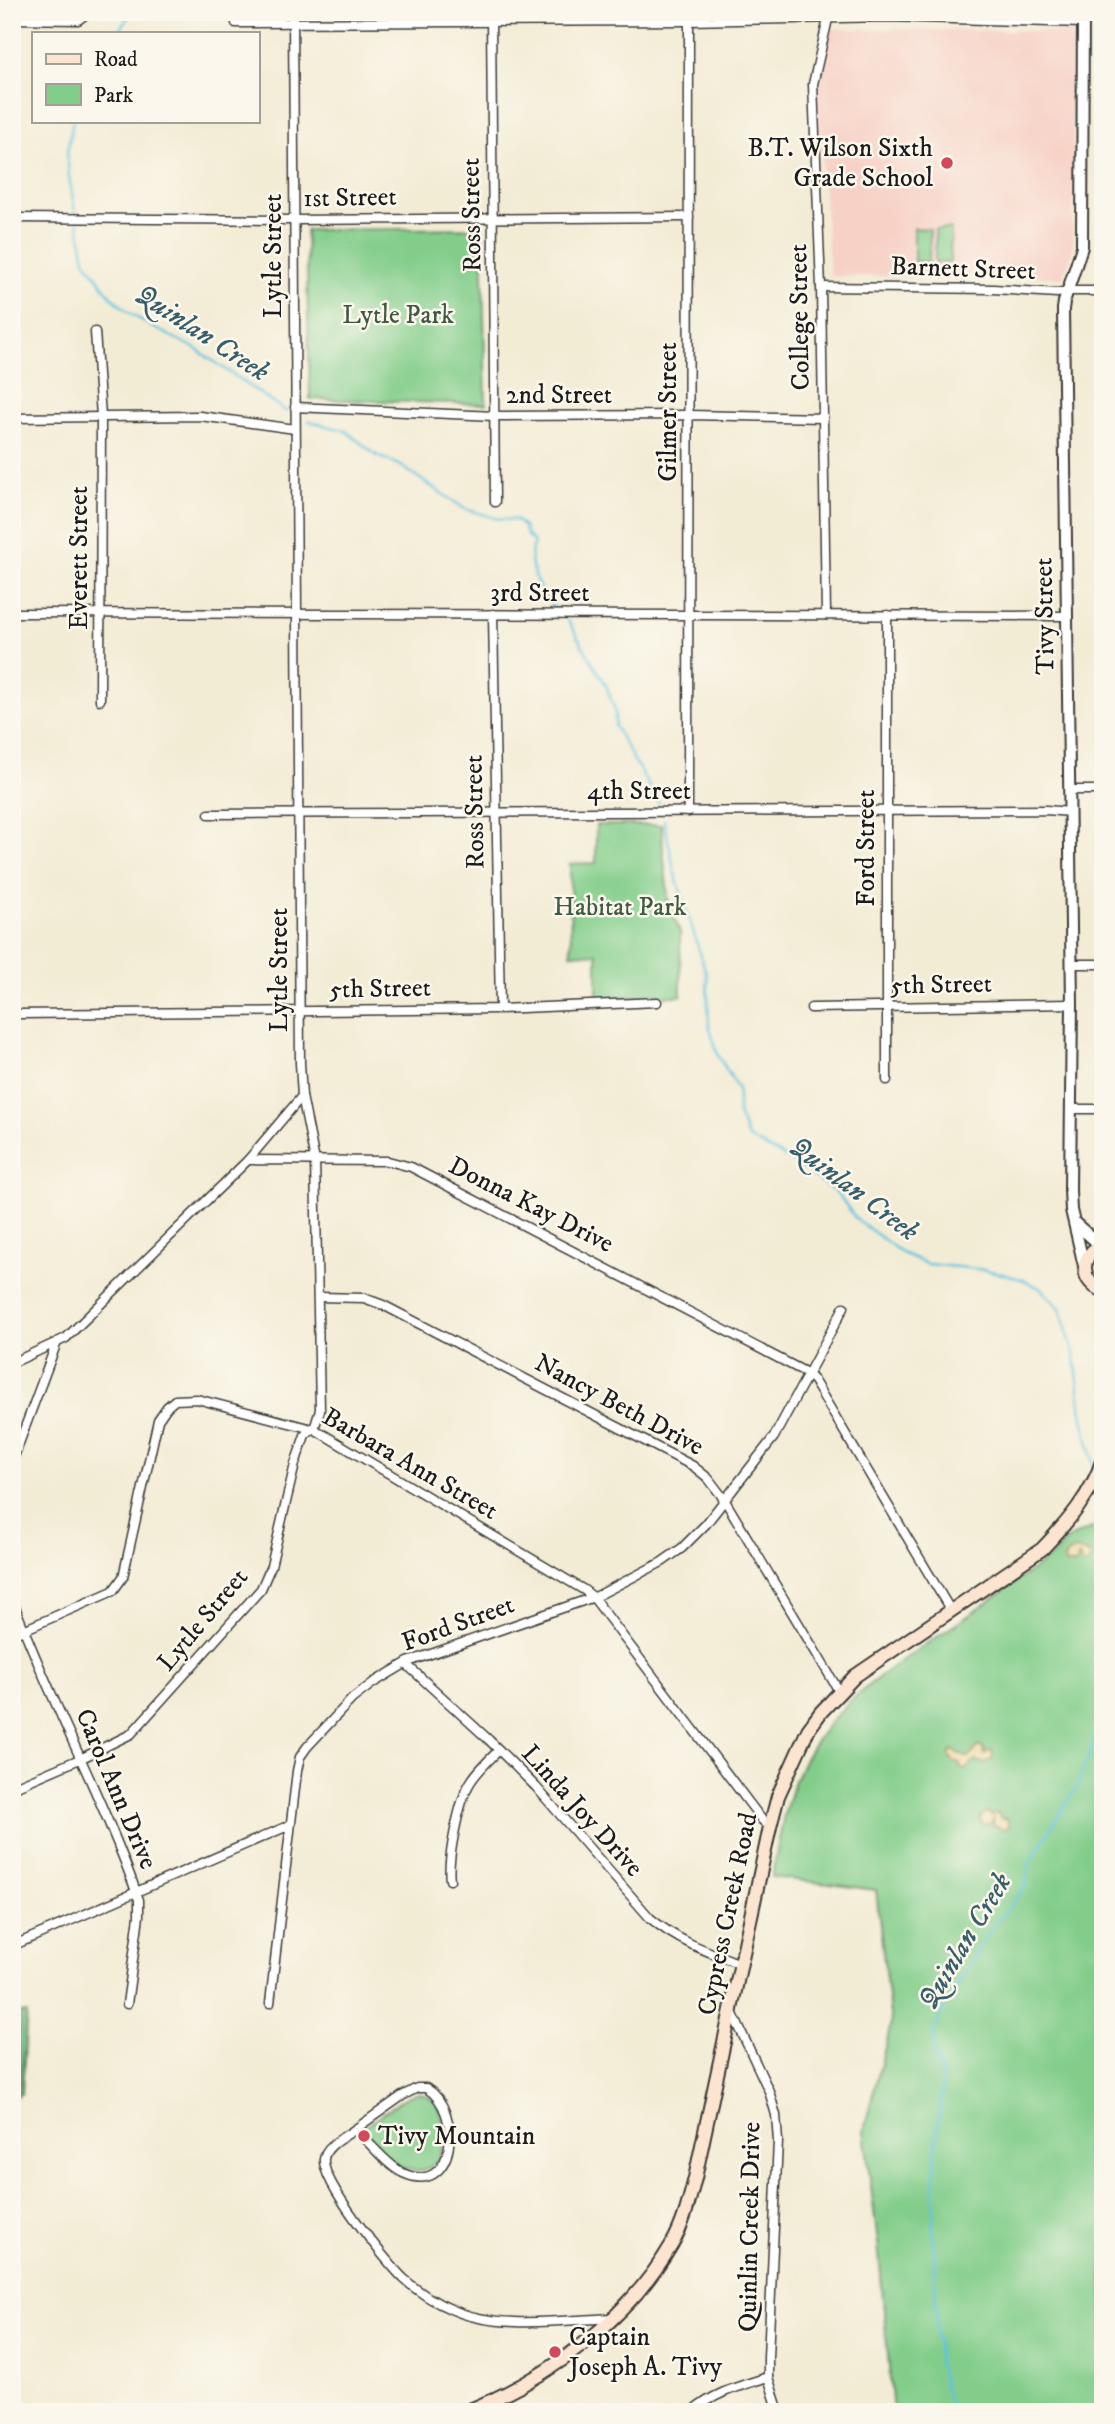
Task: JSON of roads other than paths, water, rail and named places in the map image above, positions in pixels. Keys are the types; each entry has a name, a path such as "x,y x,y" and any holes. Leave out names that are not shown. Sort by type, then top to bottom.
{"main road":[{"path":"1103,1245 1090,1252 1084,1266 1088,1281 1098,1289 1103,1303"},
{"name":"Cypress Creek Road","path":"466,2412 547,2371 613,2318 650,2278 673,2242 685,2215 778,1796 799,1746 821,1712 839,1691 876,1661 1042,1549 1062,1528 1090,1487 1103,1459"}],"street":[{"path":"12,19 78,20 89,12"},
{"name":"Lytle Street","path":"12,1787 120,1741 141,1725 261,1589 271,1566 295,1464 305,1435 315,1426 320,1410 314,1161 302,1096 300,1011 293,12"},
{"path":"236,23 491,17 689,16 828,19 888,15 1083,18"},
{"name":"Gilmer Street","path":"688,811 689,16"},
{"name":"Ross Street","path":"491,17 495,502"},
{"name":"Tivy Street","path":"1083,18 1082,247 1063,309 1072,1004 1070,1190 1084,1266"},
{"name":"College Street","path":"826,615 821,287 813,84 828,19"},
{"name":"1st Street","path":"12,218 295,220 689,217"},
{"name":"Barnett Street","path":"821,287 993,289 1057,293 1103,291"},
{"name":"Everett Street","path":"95,332 101,416 100,700"},
{"name":"2nd Street","path":"295,407 495,416 689,415 823,418"},
{"path":"12,418 200,416 295,429"},
{"name":"3rd Street","path":"12,613 1067,616"},
{"name":"Ross Street","path":"493,614 500,1009"},
{"name":"Ford Street","path":"887,615 887,1080"},
{"path":"1070,790 1103,790"},
{"name":"4th Street","path":"209,814 1070,812"},
{"path":"1071,964 1103,964"},
{"name":"5th Street","path":"19,1014 500,1009 657,1002"},
{"name":"5th Street","path":"811,1008 1072,1004"},
{"path":"12,1363 66,1338 248,1160 302,1096"},
{"path":"1071,1109 1103,1109"},
{"name":"Donna Kay Drive","path":"248,1160 388,1161 411,1167 796,1365 814,1381 951,1611"},
{"path":"1075,1223 1103,1245"},
{"name":"Nancy Beth Drive","path":"318,1297 364,1298 383,1305 693,1466 708,1478 724,1499 839,1691"},
{"name":"Ford Street","path":"270,2003 290,1825 300,1757 307,1747 352,1699 405,1664 593,1597 673,1555 699,1531 774,1437 844,1307"},
{"path":"12,1462 57,1342"},
{"name":"Barbara Ann Street","path":"12,1635 113,1591 123,1577 158,1420 175,1401 197,1399 312,1429 593,1597 770,1827"},
{"name":"Carol Ann Drive","path":"12,1599 82,1758 139,1900 127,2004"},
{"name":"Linda Joy Drive","path":"405,1664 536,1787 650,1918 665,1931 689,1945 741,1964"},
{"path":"450,1880 449,1861 465,1793 475,1775 499,1750"},
{"path":"12,1945 290,1825"},
{"name":"Quinlin Creek Drive","path":"731,2009 769,2091 775,2115 778,2141 768,2377 779,2412"},
{"path":"354,2130 394,2166 414,2176 425,2176 440,2168 449,2151 450,2136 444,2109 439,2099 426,2088 417,2088 354,2130 327,2151 324,2158 325,2172 336,2194 403,2278 453,2310 486,2320 613,2318"},
{"path":"692,2412 723,2391 768,2377"}],"waterway":[{"name":"Quinlan Creek","path":"118,32 132,12"},
{"name":"Quinlan Creek","path":"73,122 67,153 76,216"},
{"name":"Quinlan Creek","path":"78,222 85,260 110,295 128,312 193,347 287,412"},
{"name":"Quinlan Creek","path":"309,421 346,431 376,455 401,466 465,509 499,519 516,520 534,542 532,568 543,594 554,608"},
{"name":"Quinlan Creek","path":"568,621 606,685 615,710 615,727 659,804"},
{"name":"Quinlan Creek","path":"664,820 674,870 707,976 709,1025 718,1055 738,1089 738,1114 748,1138 792,1161 838,1194 856,1219 902,1253 927,1264 987,1270 1021,1279 1040,1288 1060,1308 1075,1357 1082,1413 1094,1467"},
{"name":"Quinlan Creek","path":"1097,1487 1099,1499 1103,1504"},
{"name":"Quinlan Creek","path":"951,2412 938,2362 933,2225 936,2141 943,2080 934,2053 934,2031 943,2010 990,1931 1026,1886 1028,1865 1078,1785 1103,1715"}],"place":[{"name":"B.T. Wilson Sixth Grade School","path":"947,163"},
{"name":"Tivy Mountain","path":"364,2136"},
{"name":"Captain Joseph A. Tivy","path":"555,2352"}],"park label":[{"name":"Lytle Park","path":"398,315"},
{"name":"Habitat Park","path":"620,907"}]}
